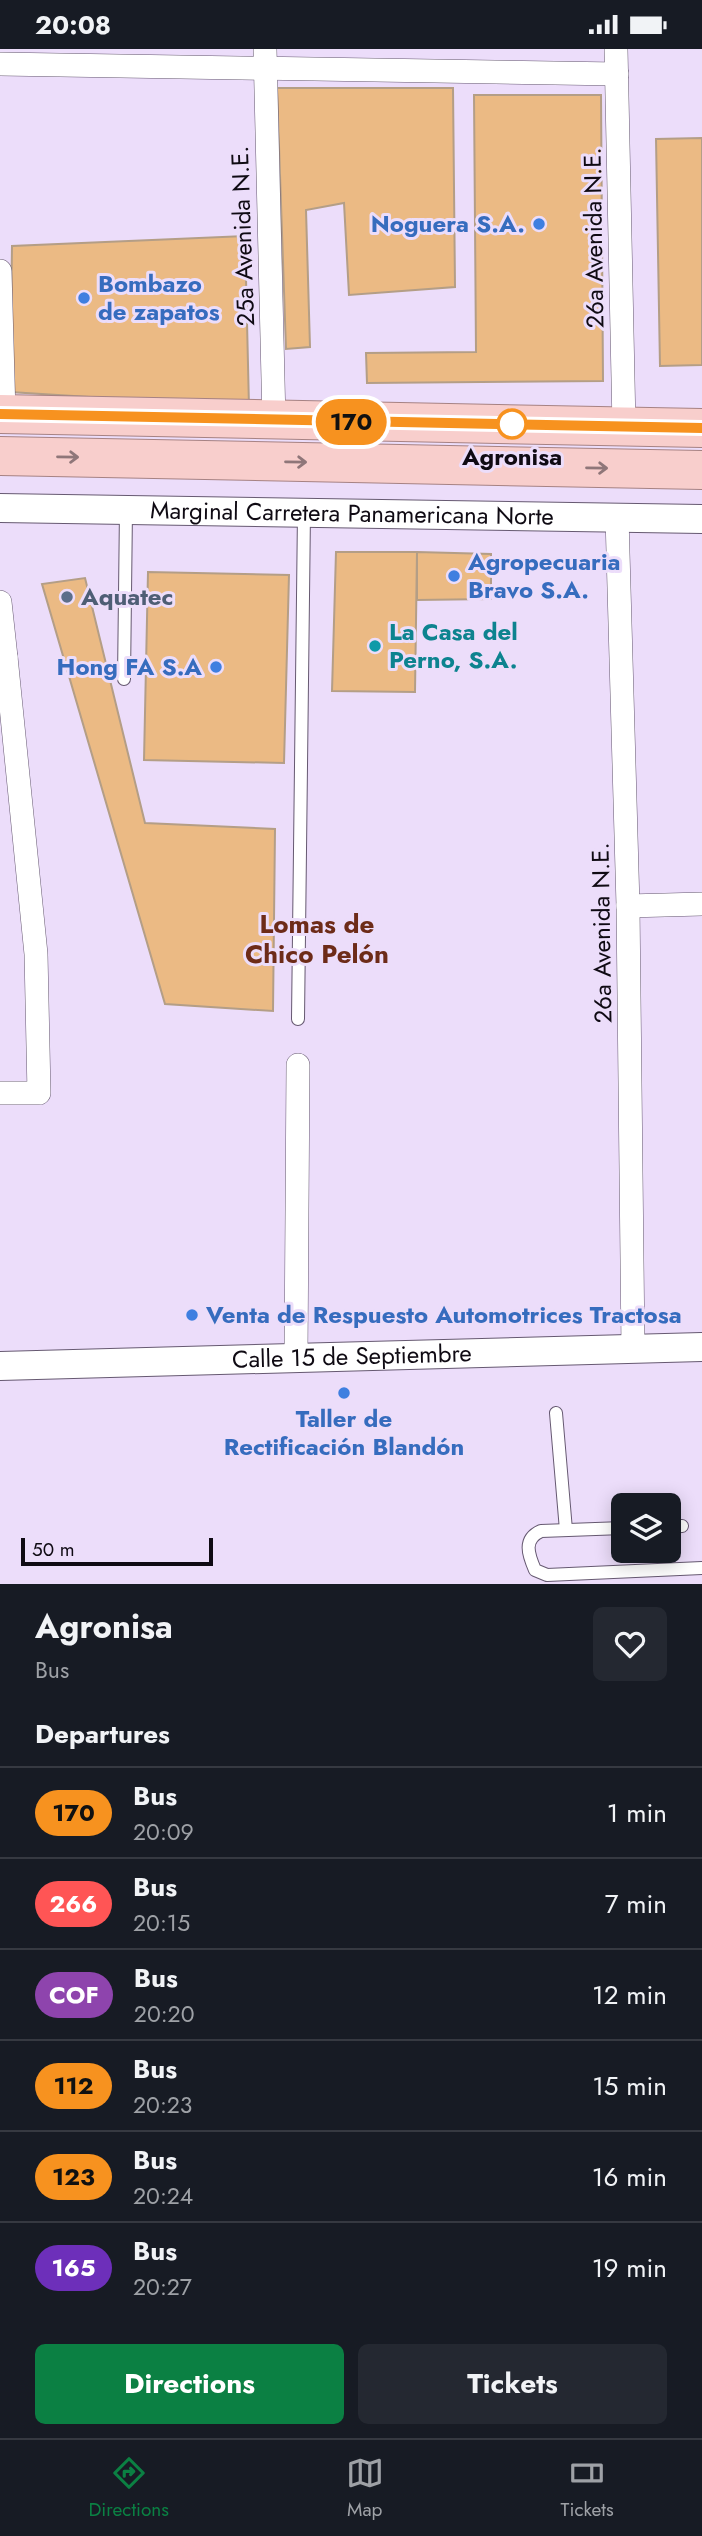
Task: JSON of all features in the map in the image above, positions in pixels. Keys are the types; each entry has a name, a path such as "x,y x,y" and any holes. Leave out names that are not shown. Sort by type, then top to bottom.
{"highway":[{"path":"2,414 702,428"},
{"path":"0,456 702,470"}],"street":[{"name":"26a Avenida N.E.","path":"616,49 624,425"},
{"path":"0,64 265,59 617,74"},
{"name":"25a Avenida N.E.","path":"265,59 274,421"},
{"path":"0,271 2,414"},
{"name":"Marginal Carretera Panamericana Norte","path":"0,508 702,519"},
{"name":"26a Avenida N.E.","path":"617,517 628,906 633,1348"},
{"path":"0,602 3,661 36,954 39,1093 0,1093"},
{"path":"628,906 702,904"},
{"path":"296,1358 298,1065"},
{"name":"Calle 15 de Septiembre","path":"0,1366 702,1347"}],"lane":[{"path":"124,679 126,509"},
{"path":"298,1020 304,511"},
{"path":"556,1413 566,1530"},
{"path":"611,1528 541,1531 534,1534 528,1542 528,1553 535,1570 547,1575 702,1568"}],"building":[{"path":"277,88 453,88 455,287 349,295 344,203 306,210 310,347 286,349"},
{"name":"Noguera S.A.","path":"474,95 601,95 603,381 367,383 366,353 476,352"},
{"path":"702,138 702,365 660,366 656,139"},
{"path":"245,236 249,407 10,392 12,246"},
{"name":"La Casa del Perno, S.A.","path":"336,552 417,552 415,692 332,691"},
{"name":"Agropecuaria Bravo S.A.","path":"417,552 491,554 491,599 417,600"},
{"name":"Hong FA S.A","path":"148,572 289,575 284,763 144,760"},
{"path":"85,578 145,823 275,829 273,1011 165,1004 42,584"}],"bus line":[{"name":"170","path":"0,414 702,428"}],"place":[{"name":"Noguera S.A.","path":"539,224"},
{"name":"Bombazo de zapatos","path":"84,298"},
{"name":"Agronisa","path":"512,424"},
{"name":"Agropecuaria Bravo S.A.","path":"454,576"},
{"name":"Aquatec","path":"67,597"},
{"name":"La Casa del Perno, S.A.","path":"375,646"},
{"name":"Hong FA S.A","path":"216,667"},
{"name":"Venta de Respuesto Automotrices Tractosa","path":"192,1315"},
{"name":"Taller de Rectificación Blandón","path":"344,1393"}],"district":[{"name":"Lomas de Chico Pelón","path":"317,938"}]}
